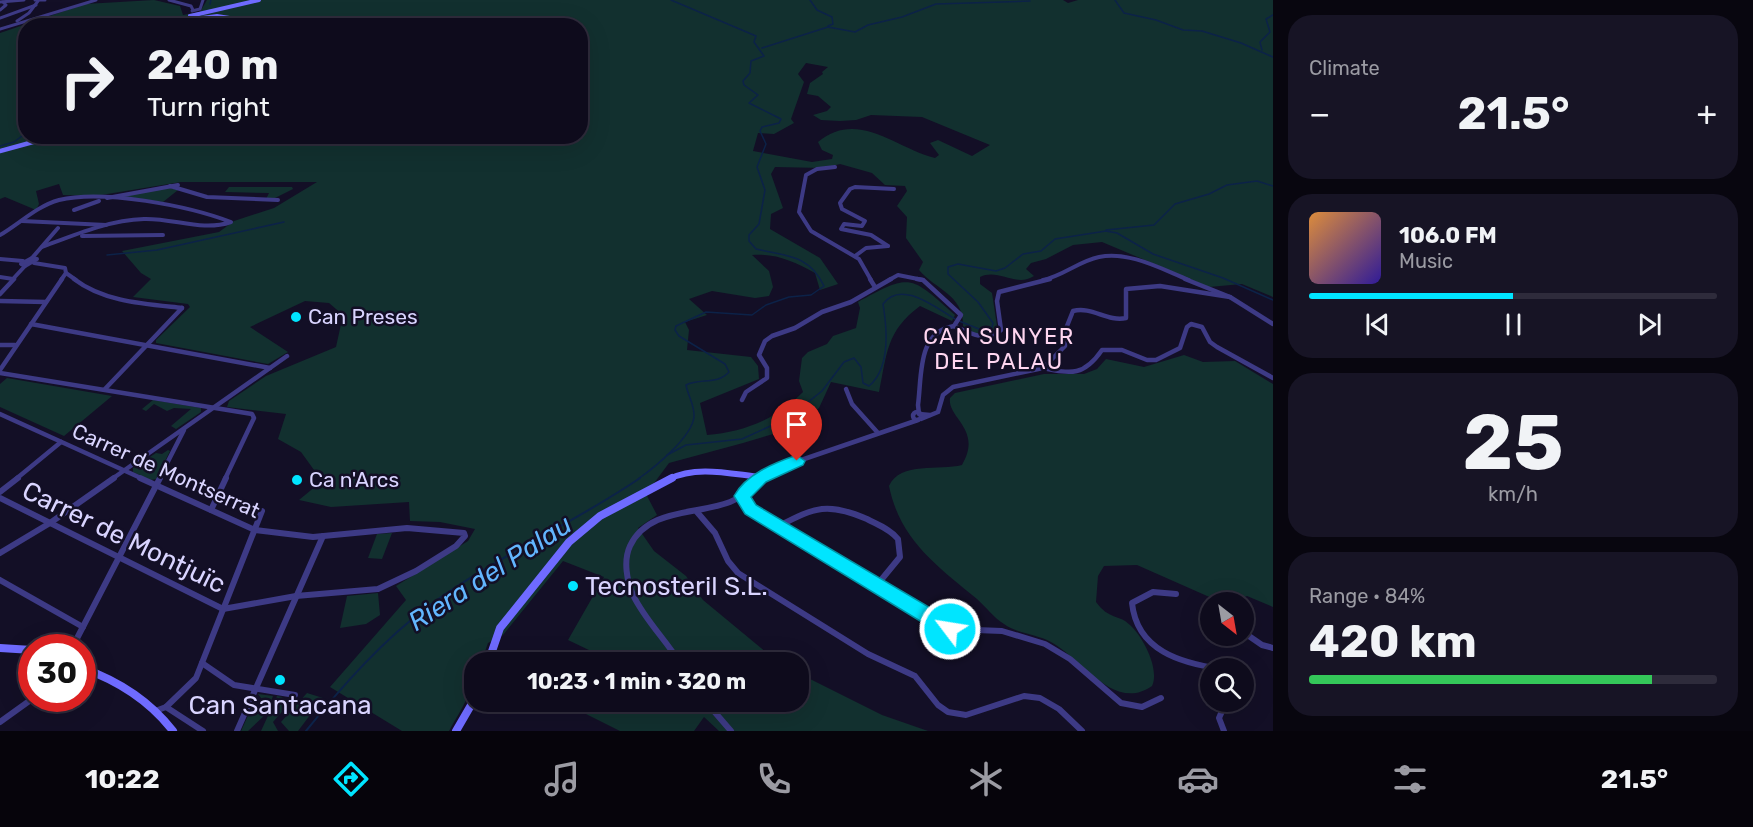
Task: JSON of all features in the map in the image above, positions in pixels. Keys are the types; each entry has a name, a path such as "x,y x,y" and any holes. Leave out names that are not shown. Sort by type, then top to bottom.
{"street":[{"path":"2,2 24,0"},
{"path":"0,18 45,0"},
{"path":"34,18 96,0"},
{"path":"169,0 191,6 196,11 259,0"},
{"path":"194,18 203,0"},
{"path":"0,9 6,7 2,2"},
{"path":"22,18 29,13 37,2"},
{"path":"202,18 217,16 239,18"},
{"path":"13,24 18,21"},
{"path":"0,29 18,23"},
{"path":"0,152 28,144"},
{"path":"835,167 817,169 806,175 799,212 812,231 855,256 875,287"},
{"path":"74,210 102,199 178,185"},
{"path":"170,186 207,197 278,200"},
{"path":"855,256 866,248 888,246 871,235 841,230 844,224 862,226 865,222 842,209 840,203 850,189 855,187 894,189"},
{"path":"0,235 59,200 152,201 230,220 228,224 182,224 143,219 70,237 42,247"},
{"path":"22,221 114,225"},
{"path":"0,294 58,228"},
{"path":"70,237 163,235"},
{"path":"917,416 930,336 937,330 954,326 978,336 994,336 1001,330 997,301 999,292 1015,286 1054,278 1108,255 1139,260 1230,297 1273,324"},
{"path":"32,258 37,260 34,263"},
{"path":"0,259 65,268 66,273 82,287 99,295 182,308 105,389"},
{"path":"66,273 2,363 0,371 252,414 254,418 211,510"},
{"path":"742,400 746,392 767,378 767,368 759,355 765,341 822,312 851,302 898,275 923,280 945,297 961,315 954,326"},
{"path":"0,278 13,279"},
{"path":"1043,368 1065,346 1065,331 1073,311 1083,308 1119,320 1126,318 1126,289 1160,286 1230,297"},
{"path":"0,301 46,302"},
{"path":"31,324 271,368"},
{"path":"672,652 638,604 630,587 627,556 632,539 642,529 671,515 697,513 718,507 742,496 760,477 775,469 878,433 917,416 932,415 940,411 943,395 953,387 1043,368 1079,372 1092,365 1102,350 1110,347 1129,352 1142,360 1158,360 1180,348 1187,327 1196,324 1206,331 1210,342 1273,378"},
{"path":"0,345 15,345"},
{"path":"0,553 50,523 287,356"},
{"path":"846,389 852,404 878,433"},
{"name":"Carrer de Montserrat","path":"0,414 255,530 295,536 322,536 407,528 452,530 464,533 465,536"},
{"path":"79,634 177,447 181,432"},
{"path":"0,492 61,442"},
{"path":"163,444 177,447"},
{"path":"492,652 500,628 548,566 569,542 612,509 681,473 705,471 760,477"},
{"path":"742,496 751,509 950,629 1002,632 1045,644 1070,659 1095,683 1121,703 1142,707 1161,698"},
{"name":"Carrer de Montjuïc","path":"0,498 223,609 296,596 356,592 388,586 446,552 464,540 465,536"},
{"path":"779,526 822,506 836,506 888,529 898,539 900,557 877,585"},
{"path":"162,709 196,678 262,511"},
{"path":"697,513 715,533 734,569 882,662 914,676 923,683 939,706 948,712 958,716 979,715 1014,698 1035,697 1051,702 1068,715 1082,731"},
{"path":"237,731 322,536"},
{"path":"0,580 83,627"},
{"path":"1176,594 1154,592 1132,603 1134,614 1146,637 1169,658 1200,665"},
{"path":"1254,641 1273,648"},
{"path":"0,648 18,649"},
{"path":"202,663 219,680 254,690 295,695"},
{"path":"96,674 116,682 203,731"},
{"path":"0,722 18,709"},
{"path":"162,709 174,731"},
{"path":"456,731 467,712"},
{"path":"715,712 731,731"},
{"path":"1222,712 1219,718 1224,731"}],"green space":[{"path":"154,0 180,6 183,15 200,12 207,0 1063,0 1068,3 1078,0 1273,0 1273,297 1242,284 1209,287 1102,242 1073,245 1046,259 1031,263 1026,269 1034,276 1027,279 994,275 980,277 980,284 992,293 997,326 993,333 976,334 963,326 959,307 954,300 919,270 923,262 906,238 907,217 897,206 907,191 905,186 885,185 872,173 840,164 824,168 775,167 771,174 783,208 771,214 770,229 820,258 838,284 820,290 815,273 808,269 777,257 752,255 769,271 773,287 769,296 755,298 712,291 689,299 707,315 685,322 689,330 687,350 751,357 758,366 759,379 700,403 707,435 747,427 771,417 793,401 803,392 799,381 802,358 808,352 827,344 833,336 856,328 860,308 858,302 889,286 910,283 919,286 955,315 952,321 920,306 909,315 894,334 890,344 879,392 831,382 819,408 806,418 780,432 669,463 646,494 657,515 638,528 654,551 686,576 703,600 766,652 593,652 568,640 604,577 563,561 503,635 488,643 485,652 464,652 464,704 449,731 402,731 330,687 406,600 396,586 468,541 475,529 440,522 410,521 409,502 331,507 299,500 322,481 301,452 278,439 286,414 227,407 229,401 266,376 336,347 343,315 329,303 305,301 250,327 288,352 268,364 156,343 156,340 190,307 188,304 133,297 151,279 141,273 122,251 219,232 234,221 274,208 317,182 181,182 95,196 63,195 59,184 36,191 39,204 36,210 5,197 0,199 0,33 18,27 18,144 588,144 588,18 44,18 85,4","holes":["806,63 828,67 822,72 823,74 810,83 807,94 818,96 831,107 827,111 813,115 821,120 856,120 871,115 922,117 990,145 972,156 938,140 930,143 939,155 935,158 876,134 848,129 833,133 818,142 822,150 833,155 832,159 812,162 753,151 758,133 774,134 794,123 791,119 804,82 798,74"]},
{"path":"229,187 292,187 293,189 275,198 266,199 269,193 225,192"},
{"path":"170,188 178,190 163,202 120,196"},
{"path":"1184,355 1203,362 1235,361 1273,384 1273,607 1254,599 1254,592 1200,593 1137,565 1104,566 1098,576 1096,602 1105,612 1126,622 1135,630 1145,645 1154,671 1152,686 1138,693 1124,693 1098,680 1051,642 1015,630 997,619 934,563 911,537 894,505 889,486 894,478 911,470 962,465 969,442 967,433 951,405 950,398 955,393 1044,374 1084,374 1097,369 1106,359 1144,367"},
{"path":"7,378 112,396 64,436 0,407 0,384"},
{"path":"153,400 201,408 201,412 176,429 171,426 191,409 174,408 167,411 154,404 146,411 142,409"},
{"path":"170,451 156,479 151,480 133,472 133,468 156,453 162,454"},
{"path":"392,533 382,559 368,558 377,534"},
{"path":"378,593 380,615 366,624 340,628 347,596"},
{"path":"809,678 882,715 928,731 719,731 704,717 694,731 620,731 586,714 587,712 809,712"},
{"path":"307,693 323,698 298,731 289,731 281,722"},
{"path":"258,694 273,696 266,714 248,731 241,731 255,700 259,707 264,702"},
{"path":"277,696 282,697 288,705 273,722 278,731 261,731"}],"waterway":[{"path":"210,4 211,0"},
{"path":"638,479 680,443 692,425 694,413 686,385 719,379 729,372 725,364 679,336 675,330 676,326 706,312 752,315 766,305 789,297 811,295 824,286 804,262 786,255 756,249 749,241 749,235 759,224 765,190 757,167 766,144 760,131 762,127 779,123 781,119 749,103 758,95 744,85 743,81 750,73 751,61 764,56 754,42 756,36 671,0"},
{"path":"810,0 817,10 832,17 833,24 828,26"},
{"path":"1115,0 1124,13 1156,20 1183,30 1202,31 1241,43 1273,57"},
{"path":"762,48 828,27 855,32 868,25 902,17 936,4 1030,1"},
{"path":"1262,50 1260,42 1270,32 1266,19 1273,15"},
{"path":"0,146 18,139"},
{"path":"1106,230 1154,225 1175,204 1209,194 1227,185 1257,181 1273,186"},
{"path":"107,255 157,250 284,222"},
{"path":"959,321 979,329 992,327 993,323 978,302 948,274 948,267 958,264 996,271 1005,268 1023,254 1041,251 1055,239 1106,231 1117,233 1153,254 1223,278 1273,300"},
{"path":"667,455 686,445 742,439 788,418 822,391 844,362 854,358 861,367 863,383 869,386 881,369 884,358 886,324 883,304 890,297 899,294 919,298 955,319"},
{"name":"Riera del Palau","path":"306,731 364,664 430,605 482,571 640,478"}],"place":[{"name":"Can Preses","path":"296,317"},
{"name":"Ca n'Arcs","path":"297,480"},
{"name":"Tecnosteril S.L.","path":"573,586"},
{"name":"Can Santacana","path":"280,680"}],"district":[{"name":"CAN SUNYER DEL PALAU","path":"999,348"}],"route":[{"path":"797,461 760,477 742,496 751,509 950,629"}]}
